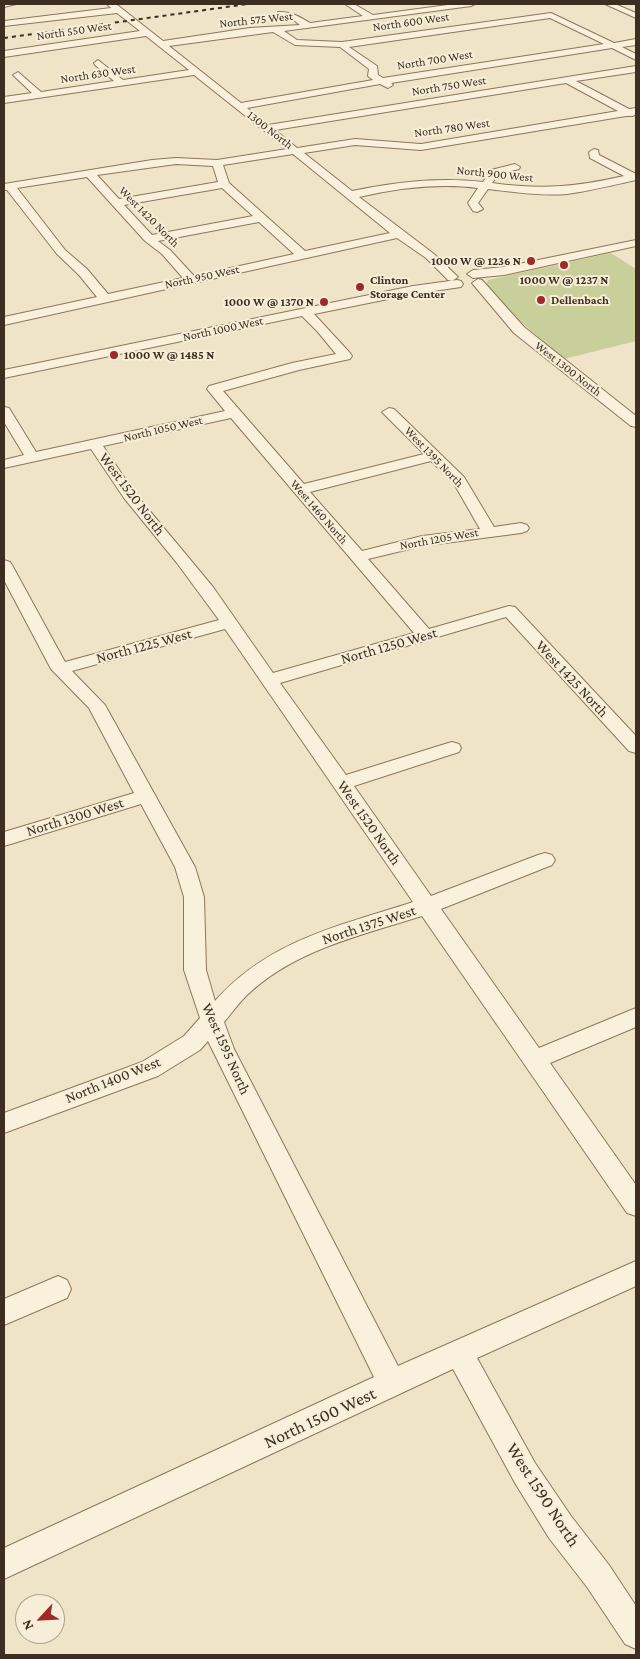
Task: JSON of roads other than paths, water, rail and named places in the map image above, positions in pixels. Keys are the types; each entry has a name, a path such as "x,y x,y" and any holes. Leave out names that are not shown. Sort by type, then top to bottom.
{"street":[{"path":"4,5 12,4"},
{"path":"349,4 372,18"},
{"name":"North 575 West","path":"162,44 229,34 372,18 438,6 471,4"},
{"path":"610,4 636,16"},
{"path":"438,6 476,26"},
{"path":"4,24 115,7"},
{"name":"1300 North","path":"115,7 399,234 430,256 455,281"},
{"path":"281,14 293,16 308,26"},
{"name":"North 600 West","path":"275,30 288,39 304,44 342,45 551,15 612,46"},
{"path":"220,29 229,34"},
{"name":"North 550 West","path":"4,54 147,33"},
{"name":"North 700 West","path":"239,106 381,81 636,42"},
{"path":"342,45 349,52 374,68 373,76 418,103"},
{"path":"612,46 636,57"},
{"path":"524,49 538,57"},
{"path":"450,60 464,68"},
{"path":"98,63 121,83"},
{"name":"North 750 West","path":"267,128 636,68"},
{"name":"North 630 West","path":"4,100 196,72"},
{"path":"18,75 39,95"},
{"path":"567,80 631,111 636,118"},
{"name":"North 780 West","path":"7,187 165,161 217,164 345,143 371,142 404,147 430,146 631,111"},
{"path":"371,142 380,131"},
{"path":"594,152 594,156 634,177"},
{"path":"217,164 224,184 301,254"},
{"path":"477,209 472,203 495,172 515,168"},
{"name":"West 1420 North","path":"89,174 149,239 166,252 191,280"},
{"name":"North 900 West","path":"351,195 399,185 422,183 462,183 519,190 557,191 582,188 634,177"},
{"path":"115,202 224,184"},
{"path":"7,187 61,252 83,272 105,298"},
{"path":"149,239 262,218"},
{"name":"North 950 West","path":"5,318 191,280 301,254 399,234"},
{"path":"475,277 636,243"},
{"name":"1300 North","path":"430,256 475,277"},
{"name":"North 1000 West","path":"4,374 475,277"},
{"name":"West 1300 North","path":"475,277 502,312 519,330 636,423"},
{"name":"West 1300 North","path":"455,281 502,312"},
{"name":"West 1460 North","path":"305,312 322,328 345,356 298,366 214,389 425,636"},
{"path":"4,411 32,457"},
{"name":"West 1395 North","path":"389,412 459,480 489,531"},
{"name":"North 1050 West","path":"4,464 234,413"},
{"name":"West 1520 North","path":"95,445 129,495 183,560 229,623 636,1205"},
{"path":"300,490 434,456"},
{"name":"North 1205 West","path":"357,557 422,541 521,528"},
{"name":"West 1595 North","path":"5,569 60,670 96,704 185,867 194,897 195,970 223,1050 392,1384"},
{"name":"North 1250 West","path":"269,680 509,611"},
{"name":"West 1425 North","path":"509,611 636,747"},
{"name":"North 1225 West","path":"60,670 229,623"},
{"path":"341,783 452,748"},
{"name":"North 1300 West","path":"4,839 146,796"},
{"name":"North 1375 West","path":"212,1021 239,989 271,965 303,948 427,906 545,860"},
{"path":"534,1060 636,1017"},
{"name":"North 1400 West","path":"4,1123 150,1069 192,1043 212,1021"},
{"name":"North 1500 West","path":"4,1564 459,1352 636,1273"},
{"path":"4,1312 58,1289"},
{"name":"West 1590 North","path":"459,1352 525,1473 560,1527 598,1576 636,1633"}],"railway":[{"path":"4,38 248,4"}],"place":[{"name":"1000 W @ 1236 N","path":"531,261"},
{"name":"1000 W @ 1237 N","path":"564,265"},
{"name":"Clinton Storage Center","path":"360,287"},
{"name":"Dellenbach","path":"541,300"},
{"name":"1000 W @ 1370 N","path":"324,302"},
{"name":"1000 W @ 1485 N","path":"114,355"}]}
